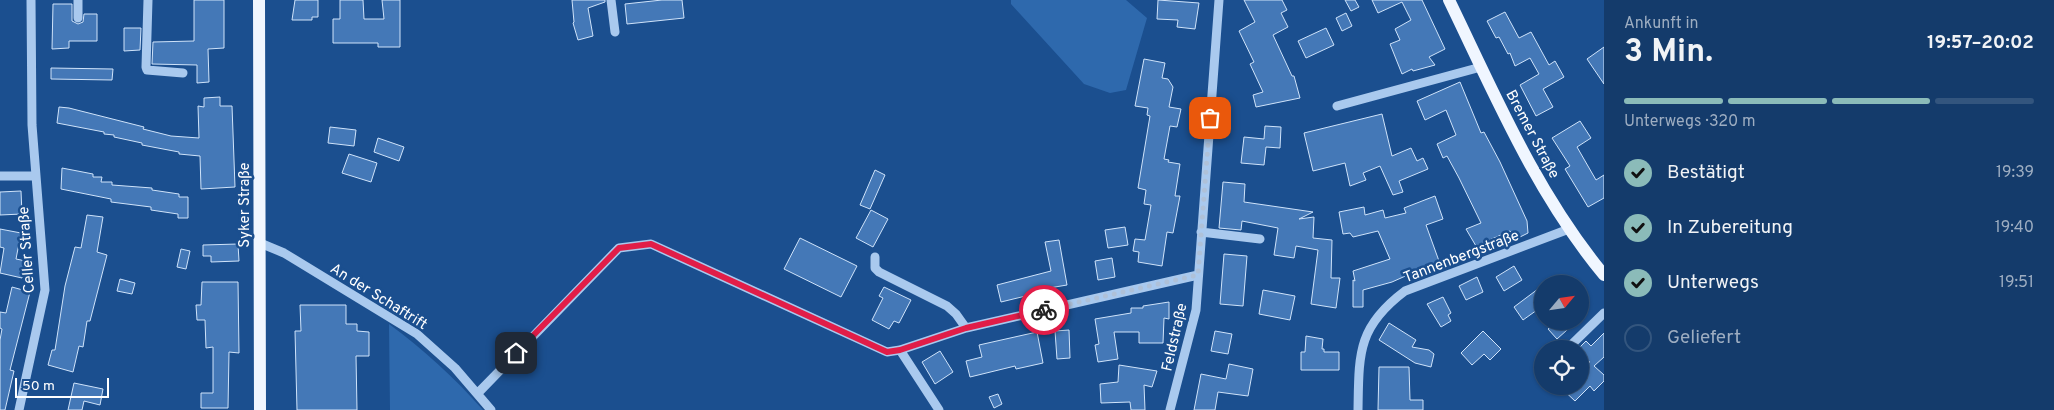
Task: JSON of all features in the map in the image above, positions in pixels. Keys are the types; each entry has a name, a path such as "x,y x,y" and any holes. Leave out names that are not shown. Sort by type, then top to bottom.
{"main road":[{"name":"Syker Straße","path":"259,0 260,410"},
{"name":"Bremer Straße","path":"1449,0 1532,170 1569,229 1604,275"}],"street":[{"name":"Celler Straße","path":"19,410 45,290 32,125 31,0"},
{"path":"78,0 78,18"},
{"path":"148,0 147,70 184,73"},
{"path":"611,0 615,32"},
{"name":"Feldstraße","path":"1170,410 1196,310 1219,0"},
{"path":"1337,106 1481,67"},
{"path":"0,176 35,176"},
{"name":"Tannenbergstraße","path":"1358,410 1362,342 1384,306 1405,291 1569,229"},
{"path":"1201,232 1260,239"},
{"name":"An der Schaftrift","path":"260,243 284,253 417,334 455,368 491,410"},
{"path":"478,393 619,248 651,244 887,352 900,350 966,328 1198,275"},
{"path":"875,257 876,268 880,272 947,306 956,314 966,328"},
{"path":"1576,340 1604,313"},
{"path":"900,350 939,410"}],"shaded area":[{"path":"1011,0 1126,0 1147,18 1126,90 1110,93 1084,84 1011,4"},
{"path":"389,324 438,364 483,410 390,410"}],"building":[{"path":"194,0 224,0 224,48 208,49 209,82 197,83 197,65 152,64 153,42 194,41"},
{"path":"295,0 318,0 318,17 312,17 312,20 292,20"},
{"path":"340,0 363,0 364,19 384,19 382,0 400,0 400,47 378,47 378,43 333,43 333,19 340,19"},
{"path":"572,0 605,0 605,2 588,8 593,36 578,40 573,23"},
{"path":"682,0 684,18 627,24 625,4"},
{"path":"1158,0 1199,3 1195,29 1177,27 1178,20 1157,19"},
{"path":"1244,0 1282,0 1287,10 1281,13 1288,27 1273,35 1292,76 1294,76 1300,98 1256,107 1253,95 1263,92 1250,64 1254,62 1239,31 1255,22"},
{"path":"1345,0 1355,0 1359,7 1351,11"},
{"path":"1372,0 1422,0 1445,49 1429,57 1435,65 1413,71 1412,69 1402,74 1390,44 1400,40 1395,29 1411,20 1402,2 1378,13"},
{"path":"53,4 72,4 72,21 78,24 83,22 84,14 97,14 97,41 69,41 69,48 52,49"},
{"path":"1505,12 1519,38 1531,32 1549,65 1555,61 1564,77 1543,89 1553,107 1536,116 1520,85 1539,74 1530,58 1515,66 1510,53 1508,54 1499,37 1496,38 1487,21"},
{"path":"1346,13 1352,26 1342,31 1336,18"},
{"path":"124,28 141,28 140,50 124,51"},
{"path":"1326,28 1334,45 1306,58 1298,41"},
{"path":"1604,47 1604,84 1587,59"},
{"path":"1144,59 1165,63 1162,78 1168,79 1173,87 1169,107 1181,109 1177,127 1170,126 1164,159 1169,160 1168,162 1180,164 1175,196 1180,196 1173,233 1167,232 1162,266 1138,262 1139,252 1133,251 1135,239 1145,240 1151,205 1144,204 1146,190 1138,188 1150,116 1147,115 1148,108 1135,106"},
{"path":"51,68 113,69 112,80 51,79"},
{"path":"1460,82 1481,133 1484,132 1500,162 1527,221 1528,233 1516,239 1510,231 1476,246 1466,229 1481,223 1447,156 1443,158 1437,144 1456,135 1446,110 1425,120 1417,101"},
{"path":"220,97 220,106 232,106 235,187 201,189 200,156 179,154 179,152 114,137 114,135 104,134 104,132 57,123 59,107 69,108 144,127 143,129 171,136 199,138 198,106 204,107 204,98"},
{"path":"1382,114 1392,156 1411,148 1417,161 1423,158 1428,169 1399,181 1403,192 1393,195 1380,166 1363,173 1366,180 1350,186 1345,163 1313,171 1304,133"},
{"path":"1580,121 1591,138 1577,147 1596,180 1604,175 1604,198 1588,207 1565,169 1570,166 1552,138"},
{"path":"1265,126 1281,127 1280,148 1266,147 1264,165 1241,163 1244,137 1264,139"},
{"path":"330,127 356,130 354,146 328,143"},
{"path":"378,138 404,147 399,161 374,152"},
{"path":"349,154 377,163 371,182 342,173"},
{"path":"62,168 93,174 93,177 102,177 101,182 112,182 112,185 152,188 152,190 179,194 179,197 188,197 188,218 178,218 178,214 151,210 151,207 111,202 111,199 61,189"},
{"path":"875,170 885,175 870,209 860,205"},
{"path":"1223,182 1245,184 1244,202 1313,212 1299,219 1314,217 1313,238 1332,240 1331,278 1340,278 1336,308 1311,304 1318,250 1296,246 1294,258 1274,255 1278,228 1242,221 1241,230 1219,228"},
{"path":"21,191 22,214 0,215 0,192"},
{"path":"1435,196 1443,219 1426,225 1439,261 1392,282 1363,290 1363,307 1353,307 1353,280 1355,281 1353,271 1390,259 1378,231 1353,237 1350,233 1343,234 1339,212 1364,207 1365,215 1383,210 1385,218 1406,213 1404,208"},
{"path":"871,210 888,219 873,247 856,238"},
{"path":"87,215 103,217 97,252 107,255 90,321 87,321 83,347 79,346 73,372 48,365 52,350 55,350 65,286 75,247 81,248"},
{"path":"1125,227 1128,245 1108,248 1105,230"},
{"path":"0,229 21,233 16,259 26,261 22,278 0,273 4,248 0,247"},
{"path":"800,238 857,266 841,297 784,269"},
{"path":"1059,240 1067,285 1037,290 1038,293 1001,302 997,285 1051,271 1045,242"},
{"path":"238,244 239,261 211,262 211,256 203,256 203,245"},
{"path":"181,249 190,251 186,269 177,267"},
{"path":"1224,254 1247,256 1243,306 1220,304"},
{"path":"1112,258 1115,277 1098,280 1095,261"},
{"path":"1514,266 1522,280 1504,291 1496,277"},
{"path":"1477,277 1483,292 1466,300 1459,286"},
{"path":"120,279 135,283 132,294 117,291"},
{"path":"202,282 238,282 239,353 229,352 228,408 201,408 201,393 213,393 213,347 206,348 205,320 197,320 196,305 201,305"},
{"path":"12,287 30,292 10,370 14,371 5,410 0,410 0,340 2,329 0,328 0,312 6,313"},
{"path":"884,287 911,300 899,323 894,321 889,329 872,320 883,298 879,296"},
{"path":"1263,290 1295,296 1290,320 1259,314"},
{"path":"1534,292 1534,312 1523,320 1514,307"},
{"path":"1443,297 1451,313 1448,315 1451,321 1441,327 1427,304"},
{"path":"1169,302 1169,319 1164,318 1163,343 1139,343 1139,332 1114,332 1118,359 1098,362 1095,345 1099,344 1095,319 1131,313 1131,308 1143,308 1143,306"},
{"path":"300,305 346,305 346,324 357,324 357,331 369,332 369,356 356,356 357,410 297,410 295,331 301,331"},
{"path":"1389,323 1416,340 1412,347 1429,350 1434,354 1431,367 1415,363 1379,340"},
{"path":"1069,330 1070,358 1057,359 1055,331"},
{"path":"1549,330 1567,330 1557,339"},
{"path":"1215,331 1232,334 1228,354 1211,351"},
{"path":"1483,331 1501,349 1490,360 1484,354 1472,365 1461,353"},
{"path":"1037,332 1043,363 1016,369 1015,366 970,377 966,361 982,357 979,345"},
{"path":"1604,333 1604,357 1594,366 1604,375 1604,381 1594,391 1589,387 1589,344 1591,346"},
{"path":"1306,336 1323,339 1322,349 1324,349 1324,352 1339,352 1339,370 1301,370 1301,352 1305,352"},
{"path":"940,351 953,372 935,384 922,362"},
{"path":"1229,364 1253,369 1248,396 1218,392 1215,410 1194,410 1201,374 1226,379"},
{"path":"1119,365 1157,371 1152,387 1144,385 1145,410 1131,410 1130,402 1101,403 1100,384 1118,382"},
{"path":"1379,367 1409,367 1410,400 1423,400 1423,410 1378,410"},
{"path":"74,383 103,389 100,405 84,401 82,410 68,410"},
{"path":"998,394 1002,404 994,408 989,397"},
{"path":"1569,395 1581,395 1575,401"}],"way so far":[{"path":"1044,310 1198,275 1210,118"}],"route":[{"path":"516,353 619,248 651,244 887,352 900,350 966,328 1044,310"}]}
